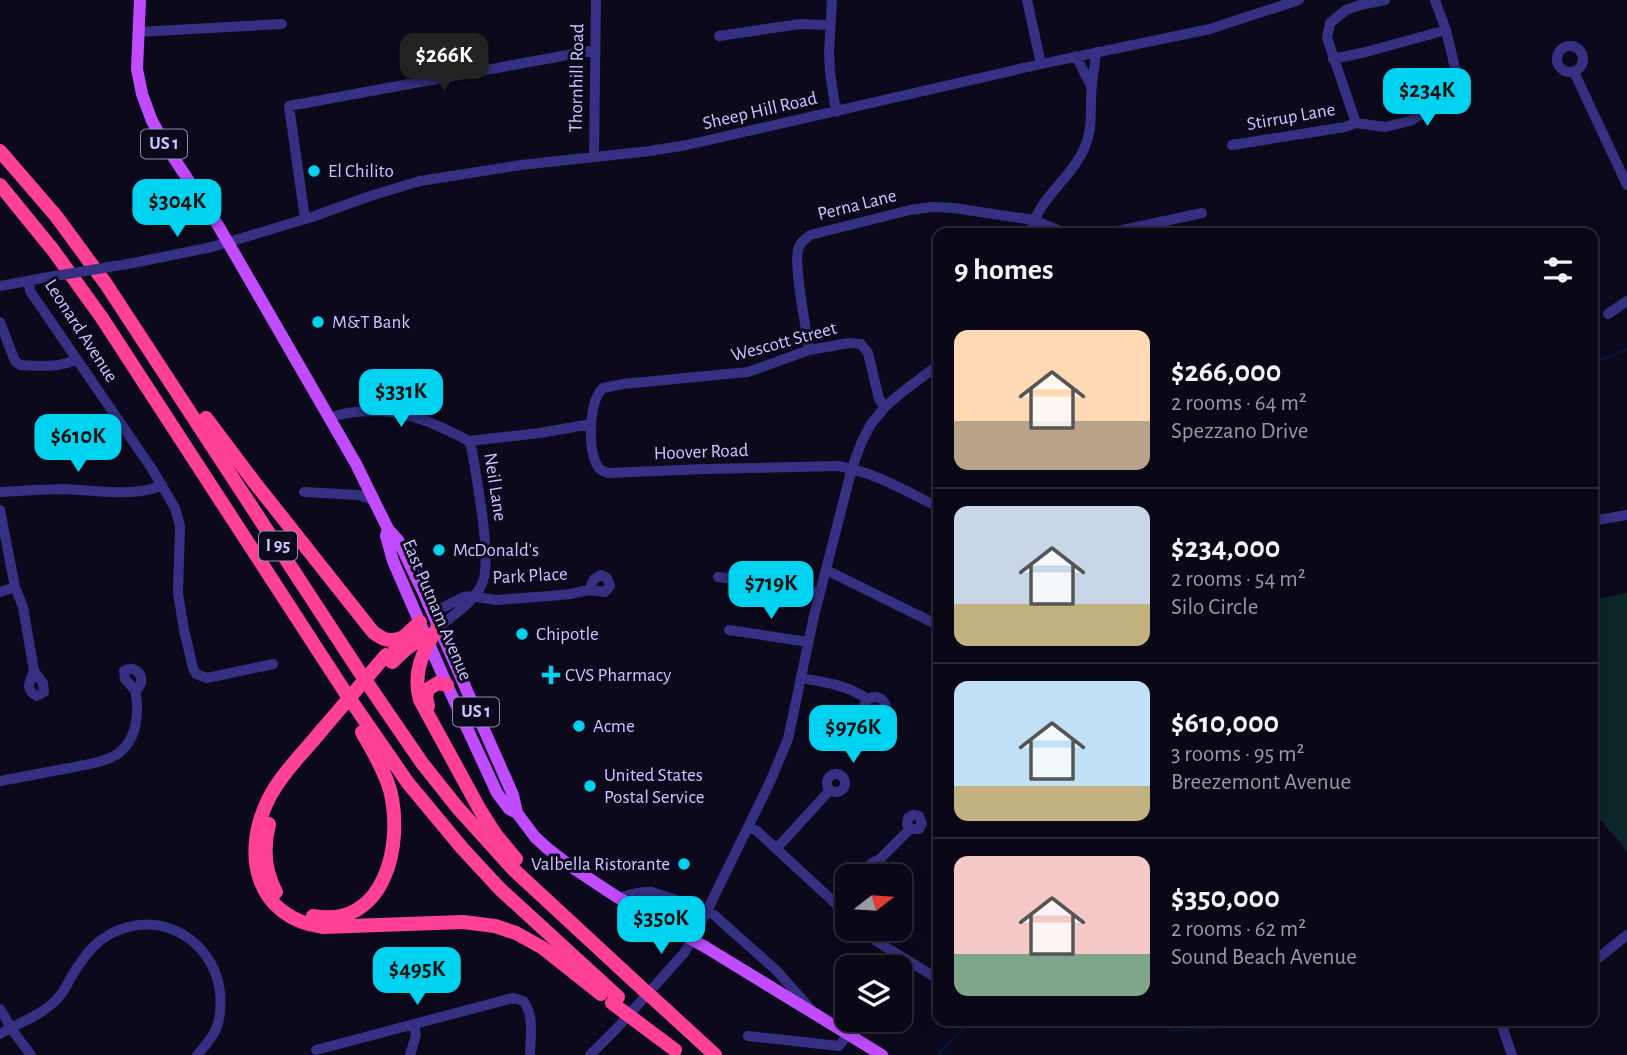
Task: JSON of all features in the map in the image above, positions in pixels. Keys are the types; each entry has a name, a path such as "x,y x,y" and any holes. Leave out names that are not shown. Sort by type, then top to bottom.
{"highway":[{"name":"I 95","path":"0,151 90,261 422,763 494,849 533,888 715,1055"},
{"name":"I 95","path":"0,185 53,250 102,318 391,761 443,827 500,889 615,1000"},
{"path":"172,382 200,409 373,632 384,640 396,640 428,632"},
{"path":"389,658 428,632"},
{"path":"428,632 416,681 425,712 496,835 574,926"},
{"path":"402,638 389,658 325,734 275,788 266,805 257,833 255,860 267,896 280,910 304,924 323,927 463,922 495,926 516,933 543,948 615,1000 678,1052"},
{"path":"315,644 383,771 392,799 394,824 390,860 375,893 350,913 323,918 299,911 275,891 268,875 265,850 268,826 279,800 325,734"},
{"path":"446,750 426,692 432,685 442,682 447,684"}],"main road":[{"name":"East Putnam Avenue","path":"140,0 137,69 148,113 228,242 330,418 388,529 398,540 432,613"},
{"name":"East Putnam Avenue","path":"388,529 386,536 393,561 513,795 517,813 535,837 570,866 617,897 692,939 882,1055"},
{"name":"Park Place","path":"428,632 432,613"},
{"name":"East Putnam Avenue","path":"428,632 447,684 497,793 509,809 517,813"}],"street":[{"name":"Thornhill Road","path":"594,157 596,0"},
{"path":"832,0 830,72 835,112"},
{"path":"1027,0 1041,64"},
{"name":"Sheep Hill Road","path":"0,286 193,252 420,181 521,165 679,147 1086,54 1210,29 1272,4 1299,0"},
{"path":"1356,123 1327,38 1330,23 1346,10 1365,2 1385,0"},
{"name":"Stirrup Lane","path":"1232,145 1356,123 1385,127 1409,121 1427,111 1439,102 1455,68 1446,30 1434,0"},
{"path":"138,32 282,24"},
{"path":"719,36 791,25 830,25"},
{"path":"1333,59 1446,30"},
{"path":"305,219 289,106 595,50"},
{"path":"1086,54 1095,72 1092,87"},
{"path":"1031,228 1046,199 1082,154 1089,133 1092,87 1086,54"},
{"path":"1574,72 1627,185"},
{"name":"Perna Lane","path":"809,350 797,251 803,240 810,235 932,207 1033,220 1053,228"},
{"path":"1139,228 1202,213"},
{"name":"Leonard Avenue","path":"29,281 30,291 175,508 180,526 178,593 192,668 196,674 207,678 273,664"},
{"path":"1608,314 1627,301"},
{"path":"0,322 15,361 20,365 61,365 77,359"},
{"name":"Wescott Street","path":"591,424 595,399 603,388 748,372 809,350 849,343 861,344 868,353 879,399 885,407"},
{"path":"590,1055 684,953 707,911 778,766 788,739 820,593 852,468 866,432 885,407 933,369"},
{"name":"Neil Lane","path":"330,418 348,412 402,413 429,421 469,441 476,472 487,559 485,577 474,597"},
{"path":"469,441 591,424"},
{"name":"Hoover Road","path":"591,424 596,464 608,473 828,466 852,468 933,505"},
{"path":"0,492 65,489 135,492 151,491 162,485"},
{"path":"304,492 358,495 374,500"},
{"path":"0,510 15,587 23,607 34,671"},
{"path":"1598,519 1627,515"},
{"path":"826,570 933,623"},
{"path":"718,577 820,593"},
{"path":"0,592 15,587"},
{"name":"Park Place","path":"432,613 464,597 495,600 589,590"},
{"name":"Park Place","path":"428,632 474,597"},
{"path":"729,630 808,642"},
{"path":"801,678 847,688 867,699"},
{"path":"0,781 90,764 120,752 126,747 135,729 136,691"},
{"path":"777,848 830,790"},
{"path":"748,827 777,848 834,902"},
{"path":"871,864 880,859 910,829"},
{"path":"617,897 646,891 707,911 724,922 776,971 816,1015"},
{"path":"0,1034 43,1011 57,999 87,953 103,938 137,925 160,926 178,932 196,943 210,960 219,983 221,1006 217,1028 197,1055"},
{"path":"1598,958 1627,936"},
{"path":"878,942 933,976"},
{"path":"316,1050 505,999 520,999 528,1007 530,1016 530,1055"},
{"path":"0,1009 31,1055"},
{"path":"410,1055 416,1035 414,1024"},
{"path":"1502,1026 1512,1055"},
{"path":"748,1036 839,1046 848,1034"}],"green space":[{"path":"1627,593 1627,853 1598,818 1598,599"}],"waterway":[{"path":"1598,361 1627,350"},
{"path":"938,1055 965,1026"},
{"path":"1168,1026 1171,1031 1233,1026"}],"place":[{"name":"El Chilito","path":"314,171"},
{"name":"M&T Bank","path":"318,322"},
{"name":"McDonald's","path":"439,550"},
{"name":"Chipotle","path":"522,634"},
{"name":"CVS Pharmacy","path":"551,675"},
{"name":"Acme","path":"579,726"},
{"name":"United States Postal Service","path":"590,786"},
{"name":"Valbella Ristorante","path":"684,864"}]}
